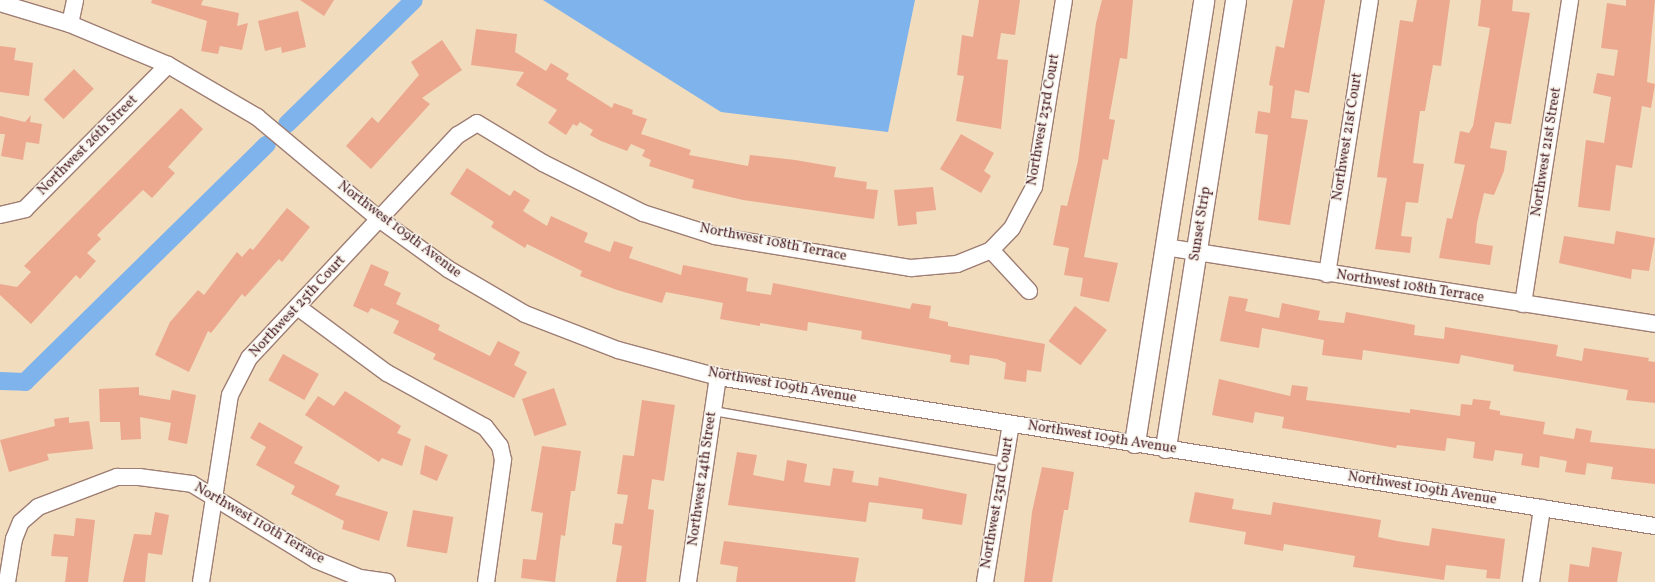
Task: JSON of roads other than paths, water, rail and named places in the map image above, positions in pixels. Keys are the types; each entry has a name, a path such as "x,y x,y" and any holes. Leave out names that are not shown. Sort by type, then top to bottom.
{"street":[{"path":"70,24 75,0"},
{"name":"Northwest 23rd Court","path":"991,250 1012,228 1034,187 1064,0"},
{"path":"1135,443 1204,0"},
{"name":"Sunset Strip","path":"1166,448 1236,0"},
{"name":"Northwest 21st Court","path":"1327,274 1370,0"},
{"name":"Northwest 21st Street","path":"1523,304 1570,0"},
{"name":"Northwest 109th Avenue","path":"0,3 70,24 168,65 257,117 380,219 448,269 525,314 618,350 718,376 1655,526"},
{"name":"Northwest 26th Street","path":"0,215 25,209 168,65"},
{"name":"Northwest 25th Court","path":"201,582 230,395 249,358 299,308 458,135 477,123 495,132"},
{"name":"Northwest 108th Terrace","path":"495,132 543,163 643,213 715,236 911,268 957,264 991,250"},
{"name":"Northwest 108th Terrace","path":"1165,247 1327,274 1655,324"},
{"path":"991,250 1029,291"},
{"path":"299,308 387,373 485,427 500,446 502,460 486,582"},
{"name":"Northwest 24th Street","path":"688,582 718,376"},
{"name":"Northwest 23rd Court","path":"985,582 1012,424"},
{"name":"Northwest 110th Terrace","path":"7,582 14,539 21,522 38,507 117,477 192,484 214,495 316,560 360,578 387,582"},
{"path":"1531,582 1542,508"}],"lane":[{"path":"713,411 1005,462"}],"water":[{"path":"543,0 915,0 888,132 721,112"}],"waterway":[{"path":"287,124 414,0"},
{"path":"0,381 25,382 267,144"}]}
